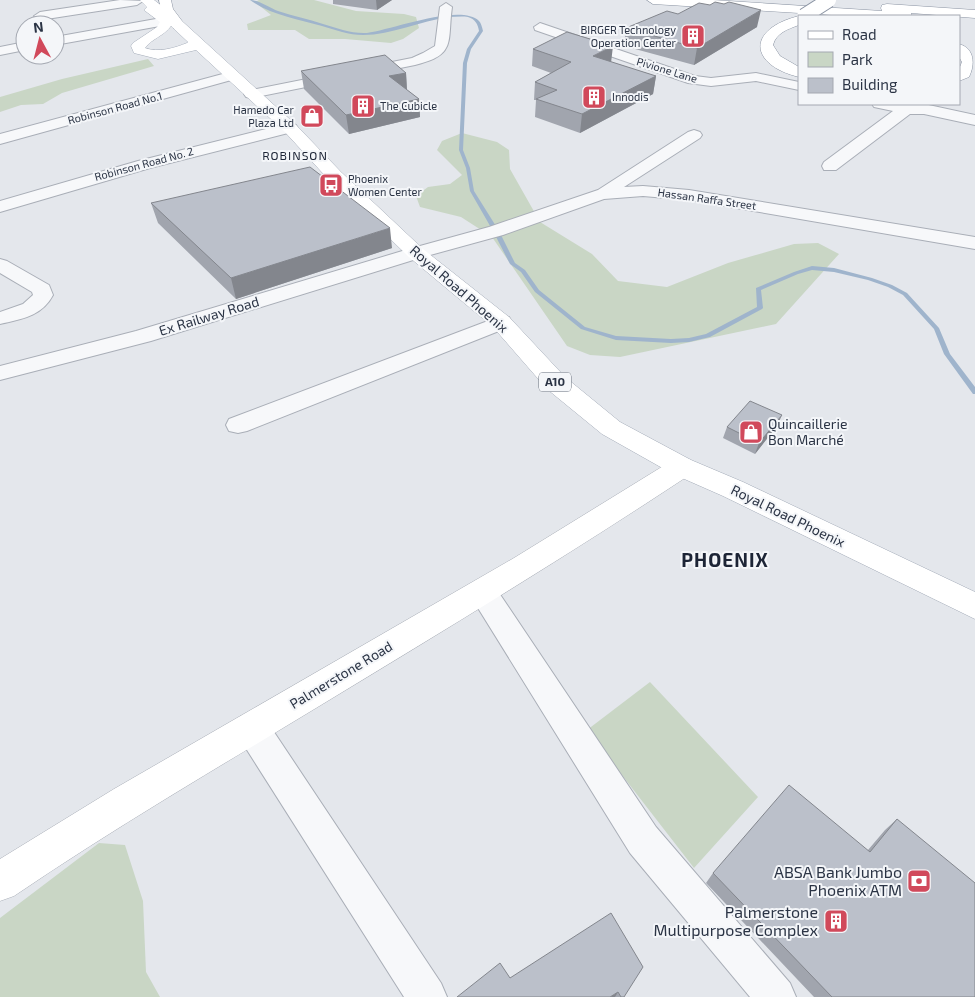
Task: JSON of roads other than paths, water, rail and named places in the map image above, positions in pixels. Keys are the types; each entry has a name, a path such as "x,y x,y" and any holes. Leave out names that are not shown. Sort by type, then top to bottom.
{"main road":[{"path":"137,0 172,23"},
{"name":"A10","path":"146,0 202,48"},
{"path":"165,0 172,23"},
{"path":"653,0 975,13"},
{"path":"806,15 829,0"},
{"path":"894,0 975,13"},
{"path":"750,4 826,15"},
{"path":"750,4 893,15"},
{"path":"960,19 975,20"},
{"path":"798,20 775,29 769,35 765,44 768,53 798,72"},
{"path":"798,21 781,34 776,41 776,48 784,60 798,67"},
{"path":"172,23 160,33 142,41 138,46 138,50 151,53 202,48"},
{"name":"Royal Road Phoenix","path":"202,48 230,76 290,128 335,176 416,253 501,322 556,383 611,428 682,466 742,493 975,606"},
{"path":"960,49 968,62 964,74 960,76"},
{"path":"960,87 975,82"},
{"name":"Palmerstone Road","path":"0,882 95,820 483,592 682,466"}],"street":[{"path":"46,15 137,0"},
{"path":"250,94 415,62 433,56 441,50 446,6"},
{"path":"65,39 172,23"},
{"name":"Pivione Lane","path":"540,27 693,80 711,82 756,77 798,86"},
{"path":"0,51 15,48"},
{"name":"Robinson Road No.1","path":"0,140 230,76"},
{"path":"885,105 909,109 924,109 975,120"},
{"path":"830,166 903,111 909,109"},
{"name":"Robinson Road No. 2","path":"0,208 90,179 188,151 290,128"},
{"path":"602,194 694,135"},
{"name":"Hassan Raffa Street","path":"416,253 496,231 602,194 643,191 689,195 975,243"},
{"name":"Ex Railway Road","path":"0,373 143,336 416,253"},
{"path":"0,265 42,289 43,295 40,302 33,308 23,313 0,318"},
{"path":"238,425 501,322"},
{"path":"483,592 643,840 776,997"},
{"path":"252,728 427,997"}],"waterway":[{"path":"252,0 285,14 360,34 376,33 441,17 457,15 469,16 477,21 481,31 469,49 465,63 461,150 468,168 472,191 513,264 523,271 537,291 583,328 616,338 671,341 708,336 760,308 758,289 812,268 834,270 870,279 905,294 937,329 947,354 975,392"}],"place":[{"name":"BIRGER Technology Operation Center","path":"693,36"},
{"name":"Innodis","path":"594,97"},
{"name":"The Cubicle","path":"363,106"},
{"name":"Hamedo Car Plaza Ltd","path":"312,116"},
{"name":"Phoenix Women Center","path":"331,185"},
{"name":"Quincaillerie Bon Marché","path":"751,432"},
{"name":"ABSA Bank Jumbo Phoenix ATM","path":"919,881"},
{"name":"Palmerstone Multipurpose Complex","path":"836,921"}],"district":[{"name":"ROBINSON","path":"295,156"},
{"name":"PHOENIX","path":"725,560"}]}
